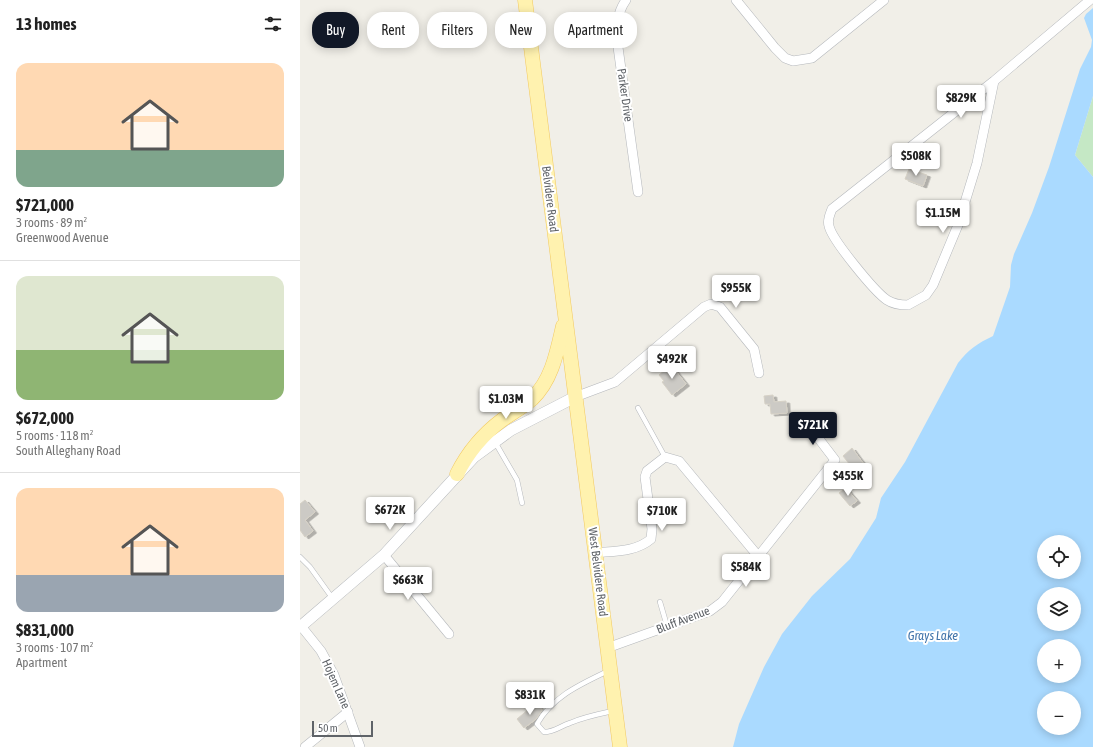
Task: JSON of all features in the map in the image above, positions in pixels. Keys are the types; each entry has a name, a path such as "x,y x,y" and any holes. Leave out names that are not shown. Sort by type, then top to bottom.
{"main road":[{"name":"Belvidere Road","path":"525,0 575,397"},
{"path":"457,474 467,453 479,439 501,420 532,398 543,385 554,364 565,318"},
{"name":"West Belvidere Road","path":"575,397 620,747"}],"street":[{"name":"Parker Drive","path":"626,0 620,9 617,21 617,40 638,192"},
{"path":"736,0 785,58 793,61 812,58 884,0"},
{"path":"994,81 977,163 958,225 933,285 926,295 908,305 888,301 879,294 837,242 828,225 828,218 832,209 994,81 1090,0"},
{"path":"301,626 384,555 474,457 511,430 542,413 575,397 615,382 704,307 711,304 720,307 754,349 759,372"},
{"name":"Bluff Avenue","path":"607,648 710,611 722,602 835,460 806,422"},
{"path":"595,553 636,548 644,546 651,539 652,529 645,477 647,472 665,457 679,461 758,556"},
{"path":"384,555 449,634"},
{"name":"Hojem Lane","path":"301,626 321,651 334,675 360,747"},
{"path":"305,747 348,712"}],"lane":[{"path":"638,408 665,457"},
{"path":"495,442 517,480 522,503"},
{"path":"300,557 310,567 333,599"},
{"path":"660,602 667,626"},
{"path":"610,670 570,690 542,716 537,724 544,732 552,732 575,721 593,715 615,711"}],"green space":[{"path":"1093,96 1093,177 1075,155"}],"water":[{"name":"Grays Lake","path":"1093,8 1093,96 1075,155 1093,177 1093,747 733,747 739,724 764,667 782,634 812,596 850,559 876,518 881,498 905,462 958,363 974,347 993,336 1010,287 1011,265 1014,254 1032,213 1049,167 1080,69 1091,47 1092,40 1084,18"}],"building":[{"path":"909,169 927,175 923,186 905,179"},
{"path":"671,365 686,384 672,395 662,382 664,381 659,375"},
{"path":"773,395 774,402 786,401 787,413 771,414 770,404 765,404 764,396"},
{"path":"852,448 863,463 854,470 843,456"},
{"path":"846,488 857,501 850,506 839,493"},
{"path":"305,500 315,512 305,520 313,531 305,537 300,530 300,504"},
{"path":"536,703 542,710 536,719 524,728 517,719"}]}
